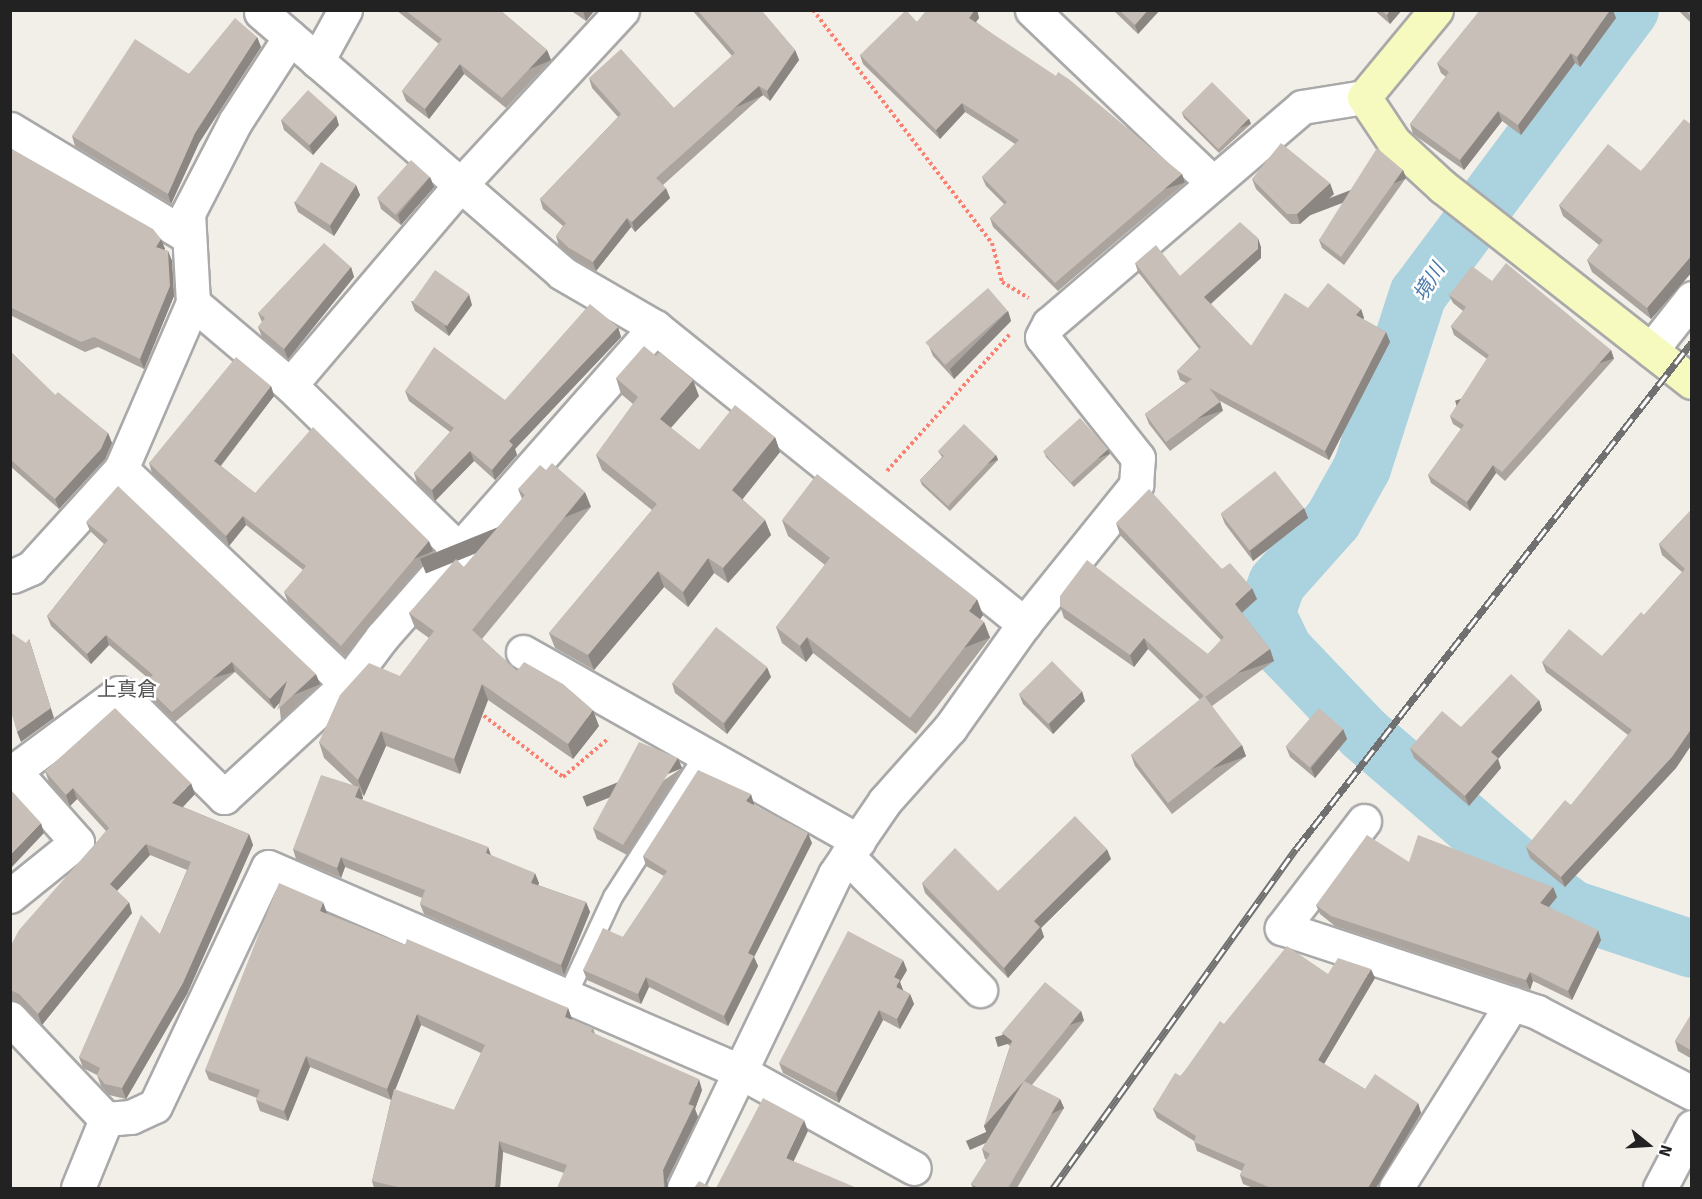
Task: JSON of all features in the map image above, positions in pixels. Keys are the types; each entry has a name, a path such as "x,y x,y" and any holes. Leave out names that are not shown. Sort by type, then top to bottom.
{"street":[{"path":"317,61 345,10"},
{"path":"290,385 459,188 622,10"},
{"path":"1032,10 1212,182"},
{"path":"684,1188 737,1070 808,922 852,848 950,728 1024,624 1136,485 1139,470 1138,458 1042,337 1067,308 1302,107 1364,97 1436,10"},
{"path":"261,12 459,188 562,273 655,327 1024,624"},
{"path":"13,576 31,568 120,469 193,303 186,235 188,213 236,122 290,37"},
{"path":"1364,97 1394,142 1443,187 1692,382"},
{"path":"10,129 186,235"},
{"path":"1652,350 1692,297"},
{"path":"193,303 290,385 459,550"},
{"path":"10,896 77,842 14,771 119,693 224,797 347,684 459,550 655,327"},
{"path":"120,469 347,684"},
{"path":"523,652 633,719 704,755 852,848 980,990"},
{"path":"1364,821 1282,928 1537,1012 1692,1093"},
{"path":"106,1119 131,1117 155,1106 268,867 568,994 737,1070 914,1168"},
{"path":"1396,1188 1512,1004"},
{"path":"10,1018 106,1119"},
{"path":"78,1188 106,1119"},
{"path":"1660,1188 1692,1127"}],"lane":[{"path":"568,994 613,897 704,755"}],"path":[{"path":"813,10 992,243 1002,282 1038,302 1067,308"},
{"path":"865,496 1015,328"},
{"path":"472,707 563,777 633,719"}],"building":[{"path":"405,10 500,10 547,50 502,98 460,64 425,109 402,91 442,39"},
{"path":"697,10 761,10 795,50 767,91 759,86 656,178 666,188 632,222 627,218 593,262 569,248 556,236 566,223 540,199 621,114 589,78 621,49 674,108 735,53"},
{"path":"906,10 917,22 927,10 975,10 969,18 1056,76 1058,72 1070,80 1182,174 1055,283 990,218 1007,202 982,177 1019,140 962,103 936,130 860,55"},
{"path":"1119,10 1148,10 1135,25"},
{"path":"1480,10 1610,10 1577,57 1571,53 1518,125 1498,111 1460,160 1410,124 1449,72 1437,63"},
{"path":"1685,10 1692,10 1692,17"},
{"path":"235,18 257,37 195,133 168,194 72,136 135,39 189,74"},
{"path":"1212,82 1249,119 1218,149 1182,112"},
{"path":"308,90 336,115 309,145 281,120"},
{"path":"1684,119 1692,125 1692,255 1647,308 1587,260 1603,240 1559,205 1608,144 1641,171"},
{"path":"1281,143 1330,183 1297,214 1287,214 1252,179"},
{"path":"10,148 153,229 161,239 156,247 168,251 170,286 140,359 94,337 81,342 10,307"},
{"path":"1377,148 1403,170 1341,257 1319,240"},
{"path":"411,160 430,177 395,215 377,198"},
{"path":"321,162 356,185 330,225 295,202"},
{"path":"1240,222 1258,238 1258,249 1204,297 1251,346 1285,293 1308,308 1328,283 1361,309 1356,315 1386,332 1325,451 1209,388 1220,402 1166,442 1145,414 1192,379 1177,371 1201,347 1135,263 1156,245 1180,276"},
{"path":"324,243 351,267 284,349 258,327 265,318 258,313"},
{"path":"1506,263 1611,350 1502,472 1493,465 1467,502 1428,475 1464,425 1450,416 1489,355 1451,326 1466,307 1449,295 1472,266 1492,281"},
{"path":"435,270 469,294 447,326 413,302"},
{"path":"988,288 1008,311 945,365 925,342"},
{"path":"590,304 618,327 509,441 513,445 492,470 470,451 432,490 414,473 454,428 405,391 434,347 505,400"},
{"path":"644,346 656,356 660,352 693,380 660,419 699,450 735,405 775,437 732,490 765,520 723,568 708,558 683,592 658,571 588,655 549,633 657,504 596,455 638,397 616,378"},
{"path":"10,351 55,395 58,392 108,433 101,449 55,499 10,459"},
{"path":"236,357 271,386 214,461 255,493 313,427 429,541 341,646 284,592 306,566 243,516 226,536 149,463"},
{"path":"1080,418 1108,449 1071,483 1043,451"},
{"path":"964,424 996,455 948,506 920,480 944,456 938,451"},
{"path":"552,463 585,492 472,630 517,671 524,662 563,684 593,710 568,744 482,684 454,759 381,731 358,780 319,742 340,695 369,663 400,676 434,631 409,613 456,559 464,567 525,495 518,489 540,465 546,470"},
{"path":"1275,471 1304,508 1250,551 1221,513"},
{"path":"817,474 977,599 969,611 984,622 910,718 807,637 800,646 776,627 830,558 782,520"},
{"path":"118,486 316,674 277,710 287,681 270,699 232,662 172,712 143,684 153,675 106,635 87,654 47,616 108,540 86,522"},
{"path":"1149,489 1222,569 1230,563 1252,588 1235,604 1270,649 1205,697 1242,745 1168,803 1131,755 1204,696 1144,638 1130,655 1060,606 1060,596 1087,560 1208,654 1224,637 1116,523"},
{"path":"1692,509 1692,728 1672,757 1561,877 1526,847 1565,800 1571,805 1632,730 1542,662 1569,629 1602,656 1641,612 1644,615 1685,569 1659,544"},
{"path":"716,627 767,667 724,723 672,683"},
{"path":"10,632 26,643 29,639 51,708 17,732 10,708"},
{"path":"1052,661 1082,691 1048,724 1019,694"},
{"path":"1511,674 1539,700 1491,752 1498,758 1465,796 1410,748 1442,711 1461,727"},
{"path":"115,708 191,783 172,803 249,834 183,983 122,1088 105,1084 97,1075 100,1068 79,1057 141,915 160,934 191,862 146,844 110,884 129,902 38,1014 19,994 10,990 10,947 19,930 109,828 73,788 66,795 45,771"},
{"path":"1319,708 1343,729 1310,767 1286,746"},
{"path":"639,742 678,758 623,845 593,828"},
{"path":"698,770 751,794 746,801 808,833 748,953 754,956 724,1016 646,977 638,994 583,970 603,928 623,937 667,871 643,856"},
{"path":"321,775 359,787 355,797 488,847 486,853 535,873 531,883 586,902 561,965 420,904 425,890 341,857 337,868 293,849"},
{"path":"10,789 41,823 10,855"},
{"path":"1075,816 1107,849 1034,921 1040,927 1004,968 922,883 955,848 998,891"},
{"path":"1367,835 1409,862 1418,835 1553,887 1540,903 1598,930 1568,991 1530,972 1526,980 1331,916 1316,905"},
{"path":"279,883 323,902 320,911 405,945 407,939 568,1008 565,1017 593,1028 591,1032 699,1079 688,1104 694,1106 663,1170 664,1187 666,1188 557,1188 567,1165 499,1141 495,1188 402,1188 372,1181 394,1089 454,1110 485,1045 417,1014 387,1089 306,1056 284,1111 256,1100 260,1090 205,1070"},
{"path":"848,931 903,960 894,977 900,980 896,987 910,994 897,1019 879,1010 836,1093 779,1063"},
{"path":"1287,946 1328,974 1338,958 1371,969 1318,1060 1365,1089 1375,1074 1418,1103 1368,1188 1271,1188 1240,1175 1245,1164 1194,1142 1196,1136 1153,1109 1175,1073 1181,1076 1220,1021 1224,1024"},
{"path":"1045,982 1081,1011 984,1126 1012,1041 1002,1033"},
{"path":"1692,1013 1692,1051 1675,1041"},
{"path":"1024,1081 1060,1099 1008,1188 979,1188 971,1184 990,1154 982,1149"},
{"path":"763,1098 804,1120 786,1158 857,1188 716,1188"},
{"path":"699,1181 712,1188 694,1188"}],"waterway":[{"name":"境川","path":"1630,10 1418,294 1362,468 1333,520 1277,583 1266,613 1284,650 1364,734 1534,880 1572,909 1692,949"}],"railway":[{"path":"1053,1188 1296,849 1692,342"}],"district":[{"name":"上真倉","path":"127,689"}]}
